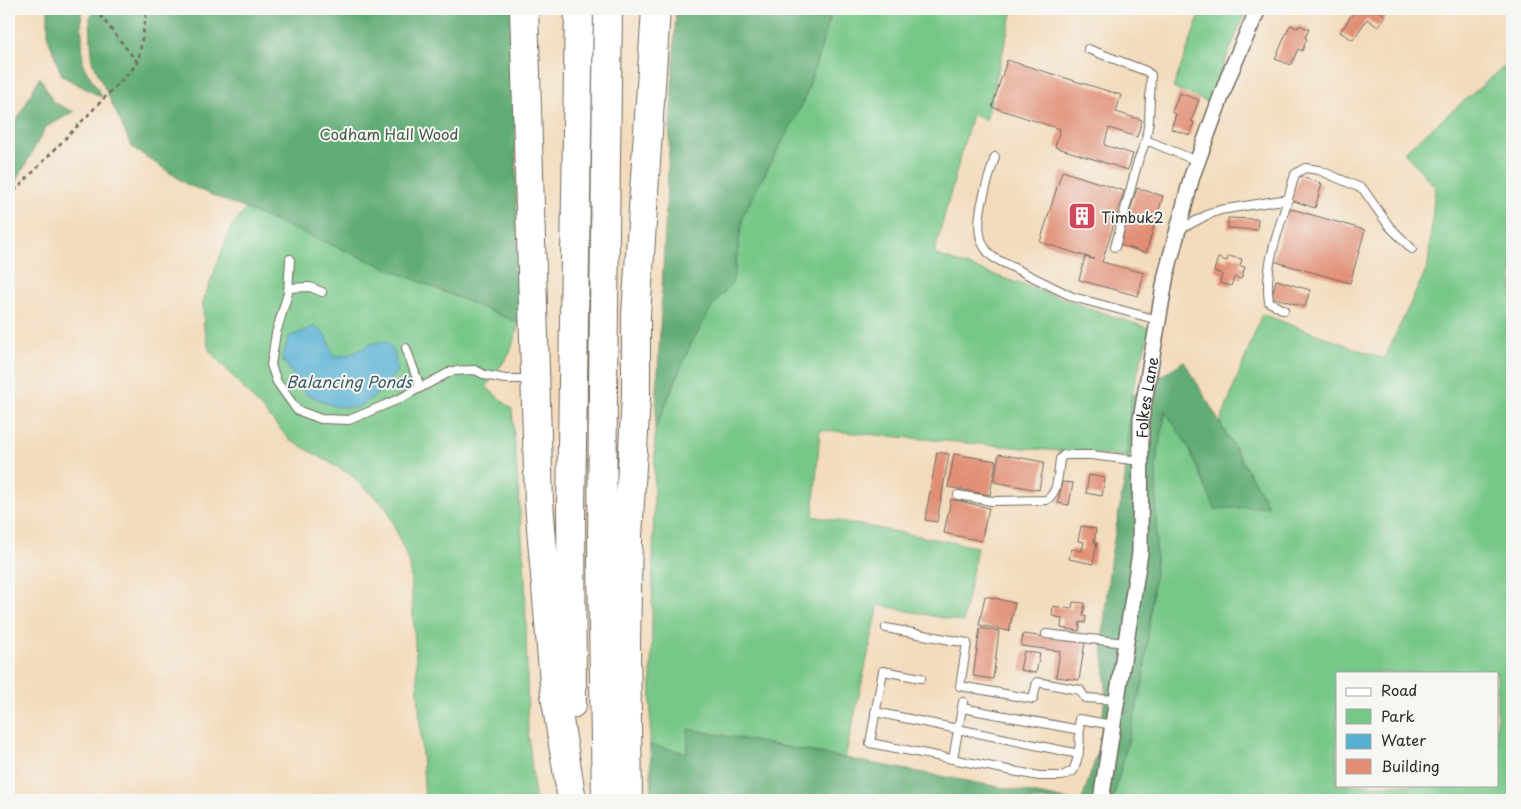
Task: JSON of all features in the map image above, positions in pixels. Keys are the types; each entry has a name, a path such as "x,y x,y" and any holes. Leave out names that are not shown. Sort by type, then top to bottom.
{"highway":[{"path":"524,9 539,503 555,695 573,800"},
{"path":"573,800 571,508 578,9"},
{"path":"606,800 602,552 608,9"},
{"path":"628,800 626,645 628,546 636,397 636,315 656,9"}],"street":[{"name":"Folkes Lane","path":"1101,800 1140,553 1140,419 1166,275 1197,161 1229,75 1258,9"}],"lane":[{"path":"1088,49 1152,75 1146,140 1138,161 1115,247"},
{"path":"1146,140 1197,161"},
{"path":"995,157 982,205 979,227 980,238 989,254 1073,297 1158,320"},
{"path":"1284,310 1269,302 1267,289 1268,267 1295,174 1305,168 1319,170 1363,188 1389,226 1412,249"},
{"path":"1177,231 1220,210 1288,199"},
{"path":"290,260 289,288 276,333 271,365 276,382 297,410 321,419 350,420 399,399 452,371 474,370 505,379 536,380"},
{"path":"289,288 310,288 322,292"},
{"path":"406,348 420,388"},
{"path":"958,495 992,501 1046,500 1051,498 1055,492 1060,459 1064,455 1091,455 1140,461"},
{"path":"886,628 967,643 960,686 1033,699 1037,682 1080,690 1085,698 1117,700"},
{"path":"1046,634 1126,643"},
{"path":"922,678 883,671 870,743 1039,776 1062,776 1073,771 1079,754 1080,720 1113,725"},
{"path":"953,759 963,705 1080,730"},
{"path":"876,712 1079,754"}],"path":[{"path":"95,9 138,63"},
{"path":"9,197 138,63 147,9"}],"green space":[{"path":"48,9 71,9 81,12 83,65 103,98 62,76 48,38"},
{"name":"Codham Hall Wood","path":"96,9 513,9 519,323 188,185 132,147 92,61 90,18"},
{"path":"676,9 833,9 804,101 743,215 733,282 713,305 690,346 655,430"},
{"path":"833,9 1013,9 986,121 972,114 934,254 1150,329 1131,396 1127,457 820,430 813,516 977,547 963,622 879,605 845,758 689,729 687,753 652,800 650,745 655,430 690,346 713,305 733,282 743,215 804,101"},
{"path":"1202,9 1247,9 1208,102 1173,88"},
{"path":"1512,60 1512,549 1507,553 1512,558 1512,800 1113,800 1143,681 1156,563 1156,465 1166,410 1188,446 1268,505 1220,423 1262,314 1384,359 1428,266 1435,187 1404,152"},
{"path":"40,77 53,102 74,112 46,127 9,195 9,135"},
{"path":"246,209 519,323 510,353 486,387 512,409 525,576 528,730 535,800 425,800 410,565 387,508 350,474 290,440 209,350 204,328 203,302 231,227"},
{"path":"1184,361 1268,506 1215,509 1188,446 1165,411 1156,465 1156,563 1143,682 1113,800 1082,800 1100,745 1106,684 1102,644 1110,562 1125,478 1131,396"},
{"path":"688,729 1069,800 652,800 650,745 687,753"}],"water":[{"name":"Balancing Ponds","path":"315,326 327,337 334,357 354,353 371,344 386,341 394,351 397,371 383,390 357,408 334,406 306,394 282,359 289,337"}],"building":[{"path":"1356,9 1376,9 1386,16 1378,27 1367,19 1353,40 1340,32"},
{"path":"1290,25 1298,28 1299,25 1309,29 1302,51 1298,49 1291,65 1275,59"},
{"path":"1007,60 1121,95 1116,112 1142,120 1137,137 1109,128 1104,145 1133,154 1128,170 1055,147 1060,129 992,107"},
{"path":"1179,93 1199,100 1191,121 1194,122 1190,135 1171,129 1176,114 1172,113"},
{"name":"Timbuk2","path":"1062,171 1124,191 1102,262 1144,273 1138,296 1079,280 1085,257 1094,259 1040,242"},
{"path":"1299,176 1322,184 1315,208 1291,200"},
{"path":"1137,188 1163,196 1146,253 1120,245"},
{"path":"1288,208 1365,230 1350,283 1273,261"},
{"path":"1228,218 1258,219 1257,230 1228,228"},
{"path":"1228,256 1242,259 1240,266 1245,267 1241,279 1234,277 1231,286 1220,283 1222,274 1214,271 1218,258 1227,261"},
{"path":"1276,280 1310,290 1305,307 1272,297"},
{"path":"937,452 949,454 937,522 925,520"},
{"path":"954,454 996,461 990,495 948,487"},
{"path":"999,454 1044,462 1039,490 994,482"},
{"path":"1089,475 1105,478 1102,496 1086,493"},
{"path":"1062,482 1073,483 1069,505 1058,503"},
{"path":"951,499 989,508 981,541 944,533"},
{"path":"1081,526 1096,529 1094,543 1097,543 1093,564 1069,559 1072,549 1082,551 1084,542 1078,541"},
{"path":"985,596 1015,603 1009,631 979,625"},
{"path":"1073,602 1085,603 1083,616 1086,616 1085,623 1080,622 1079,631 1061,628 1062,618 1052,616 1053,606 1072,609"},
{"path":"980,628 999,631 993,679 973,676"},
{"path":"1023,634 1085,642 1079,680 1056,677 1060,651 1021,646"},
{"path":"1024,651 1040,654 1036,673 1020,670"}],"place":[{"name":"Timbuk2","path":"1082,216"}]}
